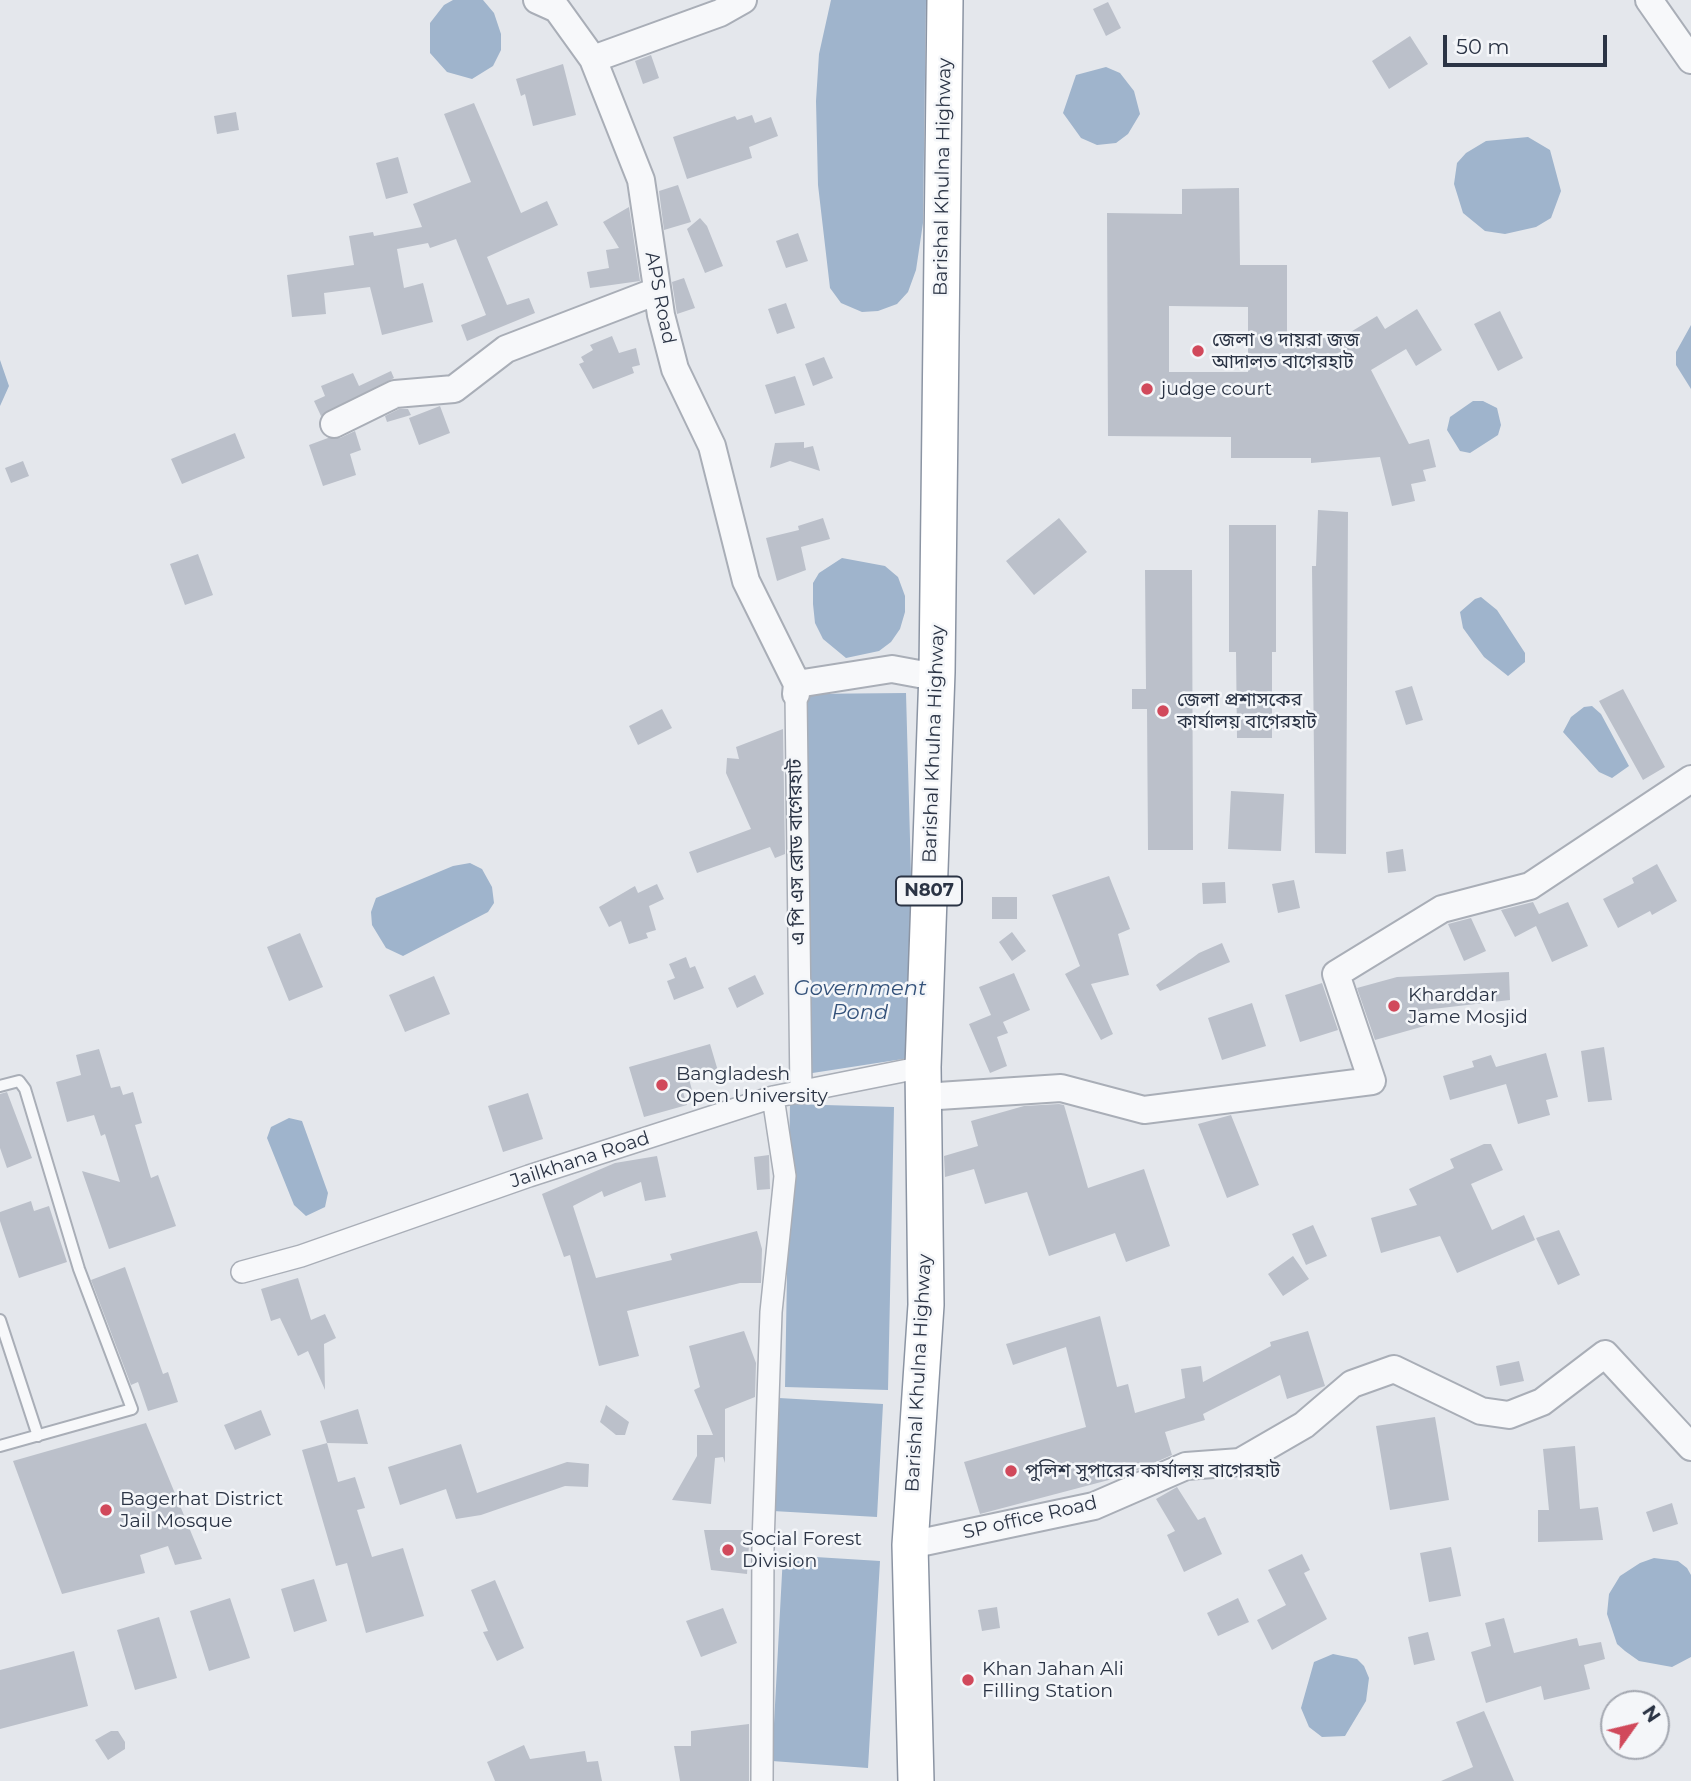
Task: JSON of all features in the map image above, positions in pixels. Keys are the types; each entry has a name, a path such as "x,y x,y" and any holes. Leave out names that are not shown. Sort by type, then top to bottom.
{"highway":[{"name":"Barishal Khulna Highway","path":"916,1781 911,1545 926,1305 923,1082 937,672 946,0"}],"street":[{"name":"APS Road","path":"537,0 558,9 593,59 641,180 657,291 675,369 712,446 746,582 797,689"},
{"path":"593,59 720,13 743,0"},
{"path":"1649,0 1691,60"},
{"path":"334,424 395,394 453,389 506,349 657,291"},
{"path":"797,689 892,669 919,674 937,672"},
{"name":"এ পি এস রোড বাগেরহাট","path":"797,689 801,1093"},
{"path":"923,1082 1061,1088 1144,1110 1372,1081 1336,974 1442,909 1530,886 1691,779"},
{"name":"Jailkhana Road","path":"242,1272 301,1256 529,1176 773,1097 923,1082"},
{"path":"762,1781 762,1544 771,1312 785,1176 773,1097"},
{"name":"SP office Road","path":"911,1545 1094,1506 1186,1466 1240,1462 1304,1424 1352,1384 1394,1369 1481,1410 1509,1415 1542,1402 1605,1354 1691,1447"}],"lane":[{"path":"0,1086 19,1082 25,1089 79,1269 132,1409 0,1446"},
{"path":"0,1320 38,1436"}],"water":[{"path":"453,0 483,0 494,13 501,34 501,50 493,66 472,79 447,72 430,53 430,23 444,5"},
{"path":"831,0 926,0 923,223 916,270 908,292 897,304 878,311 862,312 841,303 830,288 818,185 816,101 819,54"},
{"path":"1106,67 1120,73 1134,91 1140,114 1128,134 1116,143 1097,145 1081,138 1063,113 1076,75"},
{"path":"1528,137 1550,150 1561,191 1551,218 1536,227 1505,234 1485,231 1463,213 1454,184 1457,163 1466,153 1486,141"},
{"path":"1691,325 1691,389 1676,365 1676,352"},
{"path":"0,360 9,386 0,406"},
{"path":"1473,401 1483,401 1497,408 1501,425 1498,435 1470,453 1460,451 1447,430 1450,417"},
{"path":"842,558 885,566 898,577 905,596 905,612 900,629 891,642 879,651 846,658 823,639 815,623 813,583 819,573"},
{"path":"1481,597 1497,610 1525,653 1525,662 1508,676 1484,657 1463,628 1460,612"},
{"name":"Government Pond","path":"906,693 916,1057 806,1074 802,694"},
{"path":"1592,706 1601,714 1629,766 1612,778 1599,772 1563,732 1571,717 1584,707"},
{"path":"470,863 482,869 492,887 494,903 488,912 403,956 386,948 372,925 371,912 376,898 453,866"},
{"path":"790,1104 894,1107 888,1390 785,1387"},
{"path":"289,1118 302,1121 328,1193 325,1207 306,1216 294,1205 267,1138 271,1127"},
{"path":"779,1398 883,1404 877,1517 773,1511"},
{"path":"783,1555 880,1561 868,1768 772,1761"},
{"path":"1654,1558 1678,1561 1691,1575 1691,1657 1672,1667 1639,1661 1625,1651 1617,1644 1607,1614 1609,1594 1620,1576 1640,1563"},
{"path":"1333,1654 1357,1659 1364,1666 1369,1678 1366,1701 1345,1736 1322,1737 1309,1727 1301,1708 1314,1662"}],"building":[{"path":"1108,2 1121,28 1106,36 1093,9"},
{"path":"1410,36 1428,64 1389,89 1372,61"},
{"path":"651,55 659,78 643,84 635,61"},
{"path":"563,64 576,115 533,126 525,94 521,96 516,79"},
{"path":"474,103 521,213 547,201 558,225 487,257 507,305 529,298 535,313 467,341 461,325 486,315 456,239 430,248 428,243 397,249 404,288 423,283 433,322 382,335 370,287 324,293 326,314 292,317 287,275 354,265 349,236 373,232 374,236 422,227 413,204 471,182 444,114"},
{"path":"236,112 239,130 217,134 214,116"},
{"path":"752,115 755,123 771,117 778,136 749,147 752,158 687,179 673,137 735,116 737,120"},
{"path":"398,157 408,193 386,199 376,163"},
{"path":"678,185 691,222 664,230 659,191"},
{"path":"1239,188 1240,265 1287,265 1287,342 1344,336 1377,316 1385,329 1417,309 1442,350 1416,366 1406,349 1371,370 1409,444 1429,439 1436,467 1423,470 1426,481 1411,484 1415,501 1392,506 1380,457 1311,463 1311,458 1231,458 1231,437 1108,436 1107,213 1182,214 1182,189","holes":["1169,306 1248,307 1248,372 1169,372"]},
{"path":"629,207 640,281 590,288 587,272 609,268 606,250 619,248 603,222"},
{"path":"700,218 707,226 723,266 705,273 687,229"},
{"path":"798,233 808,261 786,268 776,241"},
{"path":"684,278 695,308 677,314 672,282"},
{"path":"786,303 795,328 777,334 768,309"},
{"path":"1500,311 1523,358 1498,371 1474,324"},
{"path":"612,336 619,353 636,348 640,365 632,367 634,373 593,389 579,364 584,362 581,357 593,350 590,345"},
{"path":"824,357 833,378 813,386 805,364"},
{"path":"391,371 394,378 321,416 314,401 325,396 321,386 353,373 359,386"},
{"path":"795,376 805,405 775,414 765,385"},
{"path":"440,406 450,433 419,445 409,418"},
{"path":"399,409 408,409 411,415 387,422 385,416"},
{"path":"355,431 361,450 350,454 356,475 323,486 309,445 328,438 340,438"},
{"path":"235,433 245,458 182,484 171,459"},
{"path":"804,442 804,448 813,446 820,471 790,461 770,468 775,443"},
{"path":"23,461 29,476 11,483 5,468"},
{"path":"1318,510 1348,512 1346,854 1315,853 1312,566 1316,566"},
{"path":"823,518 830,539 801,547 806,570 777,581 766,538 799,530 798,526"},
{"path":"1059,518 1087,552 1034,595 1006,561"},
{"path":"1229,525 1276,525 1276,652 1272,652 1272,738 1237,738 1236,652 1229,652"},
{"path":"198,554 213,595 185,605 170,564"},
{"path":"1145,570 1192,570 1193,850 1148,850 1147,709 1132,709 1132,689 1146,689"},
{"path":"1412,686 1423,720 1406,725 1395,691"},
{"path":"1623,689 1665,767 1643,780 1599,701"},
{"path":"662,709 672,728 638,745 629,726"},
{"path":"783,729 785,854 775,858 770,847 697,873 689,852 751,829 726,773 727,758 739,759 736,747"},
{"path":"1231,791 1284,794 1281,851 1228,849"},
{"path":"1403,849 1406,871 1388,873 1386,852"},
{"path":"1657,864 1677,901 1652,915 1650,911 1618,928 1603,899 1634,883 1632,878"},
{"path":"1109,876 1130,929 1118,934 1129,975 1091,984 1113,1034 1101,1040 1065,974 1080,966 1052,895"},
{"path":"1294,880 1300,908 1278,913 1272,884"},
{"path":"1225,882 1226,903 1203,904 1202,883"},
{"path":"657,884 664,899 649,906 656,930 646,933 648,938 629,944 621,921 609,927 599,907 635,886 638,893"},
{"path":"992,897 1017,897 1017,919 992,919"},
{"path":"1533,902 1539,914 1568,902 1588,946 1552,962 1536,926 1515,937 1501,910"},
{"path":"1471,918 1486,951 1464,961 1448,924"},
{"path":"1012,932 1026,951 1012,961 999,942"},
{"path":"300,933 323,987 289,1001 267,947"},
{"path":"1222,943 1230,962 1160,991 1156,985 1199,953"},
{"path":"686,957 690,968 695,966 704,988 674,1000 667,981 675,978 669,964"},
{"path":"1509,972 1510,1000 1424,1010 1428,1025 1375,1040 1357,988 1397,977"},
{"path":"1014,973 1030,1010 1003,1022 1008,1033 997,1037 1007,1066 990,1073 969,1024 991,1015 979,987"},
{"path":"755,975 764,994 737,1008 728,988"},
{"path":"434,976 450,1014 405,1032 389,995"},
{"path":"1322,983 1338,1030 1300,1042 1285,995"},
{"path":"1252,1003 1266,1046 1222,1060 1208,1018"},
{"name":"Bangladesh Open University","path":"710,1044 718,1071 689,1079 692,1090 683,1092 687,1105 644,1117 629,1067"},
{"path":"1604,1047 1612,1100 1588,1102 1581,1051"},
{"path":"99,1049 111,1088 120,1086 123,1095 133,1092 142,1123 135,1125 151,1178 158,1175 176,1226 109,1249 82,1171 120,1182 105,1134 101,1136 94,1115 67,1122 56,1082 81,1075 76,1055"},
{"path":"1546,1053 1558,1097 1546,1100 1550,1115 1518,1124 1506,1084 1450,1100 1443,1076 1474,1067 1472,1061 1491,1055 1496,1067"},
{"path":"7,1092 32,1158 7,1168 0,1148 0,1094"},
{"path":"528,1093 543,1139 503,1152 488,1106"},
{"path":"1064,1105 1088,1188 1144,1169 1170,1246 1126,1262 1115,1233 1049,1256 1027,1192 985,1204 974,1169 945,1177 944,1156 978,1146 971,1121 1024,1106"},
{"path":"1231,1115 1259,1185 1227,1198 1198,1124"},
{"path":"1484,1144 1491,1144 1503,1170 1471,1184 1492,1230 1524,1215 1535,1240 1457,1273 1440,1236 1381,1253 1371,1218 1417,1205 1409,1189 1454,1168 1450,1159"},
{"path":"769,1155 770,1189 757,1190 754,1157"},
{"path":"657,1156 666,1197 645,1201 641,1182 604,1197 602,1191 573,1206 596,1278 672,1260 670,1254 757,1231 762,1249 761,1283 740,1283 627,1311 639,1356 599,1366 570,1255 564,1257 542,1194 615,1163"},
{"path":"31,1201 34,1211 49,1206 67,1262 19,1278 0,1221 0,1212"},
{"path":"1313,1225 1327,1256 1306,1265 1292,1234"},
{"path":"1559,1230 1580,1275 1558,1285 1536,1238"},
{"path":"1293,1256 1309,1279 1283,1296 1268,1274"},
{"path":"125,1267 163,1374 168,1372 178,1402 148,1411 138,1382 131,1385 91,1280"},
{"path":"298,1278 311,1320 325,1314 336,1338 324,1344 325,1390 308,1351 298,1356 280,1318 271,1321 261,1289"},
{"path":"1100,1316 1117,1387 1128,1384 1135,1413 1185,1398 1181,1369 1201,1366 1203,1382 1271,1346 1270,1342 1308,1331 1325,1386 1287,1399 1280,1375 1203,1414 1205,1420 1165,1432 1172,1455 1124,1476 980,1514 964,1462 1086,1427 1066,1347 1013,1365 1006,1344"},
{"path":"744,1331 756,1363 755,1397 725,1409 725,1463 723,1457 715,1458 711,1504 672,1500 697,1456 697,1435 713,1435 694,1390 700,1387 689,1346"},
{"path":"1519,1361 1524,1381 1500,1386 1496,1366"},
{"path":"606,1405 629,1422 625,1435 616,1435 600,1422"},
{"path":"358,1409 368,1444 327,1443 320,1421"},
{"path":"261,1410 271,1435 235,1450 224,1425"},
{"path":"1435,1417 1449,1500 1390,1510 1376,1426"},
{"name":"Bagerhat District Jail Mosque","path":"146,1423 202,1559 175,1565 168,1546 140,1555 145,1573 62,1594 13,1461"},
{"path":"327,1443 338,1482 355,1477 365,1508 357,1510 372,1557 403,1548 424,1616 366,1633 347,1563 336,1566 302,1450"},
{"path":"461,1444 477,1493 567,1462 589,1464 588,1487 565,1486 481,1515 456,1519 446,1489 400,1505 388,1467"},
{"path":"1575,1446 1580,1509 1598,1507 1603,1540 1538,1542 1538,1510 1549,1510 1543,1449"},
{"path":"1177,1487 1198,1520 1205,1517 1222,1554 1184,1572 1167,1535 1175,1531 1156,1499"},
{"path":"1672,1503 1678,1524 1653,1532 1646,1512"},
{"name":"Social Forest Division","path":"704,1530 750,1530 747,1574 711,1570"},
{"path":"1451,1547 1461,1596 1429,1602 1420,1553"},
{"path":"1302,1554 1310,1570 1304,1573 1327,1619 1272,1650 1257,1620 1286,1605 1268,1570"},
{"path":"314,1579 327,1621 294,1632 281,1589"},
{"path":"495,1580 524,1648 497,1661 483,1632 488,1631 471,1590"},
{"path":"230,1598 250,1658 209,1671 190,1611"},
{"path":"1238,1598 1249,1622 1218,1636 1207,1613"},
{"path":"997,1607 1000,1628 982,1631 978,1610"},
{"path":"723,1608 737,1643 701,1657 686,1621"},
{"path":"159,1617 177,1678 135,1690 117,1630"},
{"path":"1504,1618 1514,1653 1577,1638 1579,1646 1601,1642 1605,1659 1584,1665 1590,1689 1544,1700 1541,1686 1486,1703 1471,1652 1491,1646 1485,1623"},
{"path":"1428,1632 1435,1660 1414,1665 1408,1637"},
{"path":"74,1651 88,1706 0,1729 0,1670"},
{"path":"1484,1711 1514,1781 1441,1781 1473,1767 1456,1722"},
{"path":"749,1724 749,1781 680,1781 674,1746 691,1746 691,1731"},
{"path":"111,1731 118,1731 125,1742 125,1749 108,1760 95,1740"},
{"path":"524,1745 530,1759 585,1751 587,1762 598,1761 602,1781 495,1781 487,1762"}],"place":[{"name":"জেলা ও দায়রা জজ আদালত বাগেরহাট","path":"1198,351"},
{"name":"judge court","path":"1147,389"},
{"name":"জেলা প্রশাসকের কার্যালয় বাগেরহাট","path":"1163,711"},
{"name":"Kharddar Jame Mosjid","path":"1394,1006"},
{"name":"Bangladesh Open University","path":"662,1085"},
{"name":"পুলিশ সুপারের কার্যালয় বাগেরহাট","path":"1011,1471"},
{"name":"Bagerhat District Jail Mosque","path":"106,1510"},
{"name":"Social Forest Division","path":"728,1550"},
{"name":"Khan Jahan Ali Filling Station","path":"968,1680"}]}
